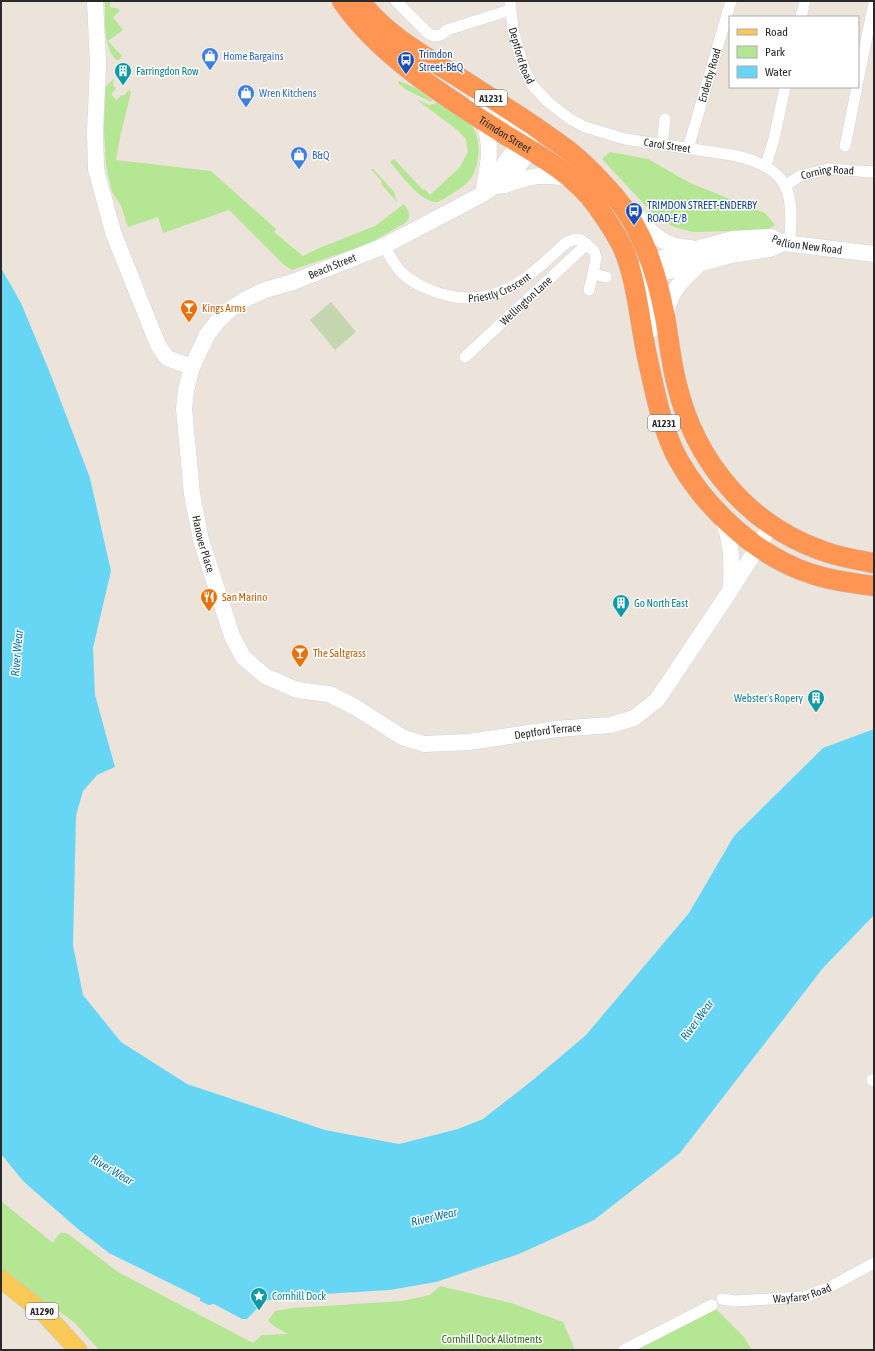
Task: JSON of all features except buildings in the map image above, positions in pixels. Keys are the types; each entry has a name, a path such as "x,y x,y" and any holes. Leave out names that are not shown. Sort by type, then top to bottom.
{"highway":[{"name":"Trimdon Street","path":"342,1 360,24 411,71 484,121 526,144 570,179 596,205 625,251 645,271"},
{"name":"Trimdon Street","path":"360,1 383,26 417,51 504,106 571,152 593,173 617,200"},
{"name":"A1231","path":"617,200 637,230 645,271 648,361 662,417 678,460 698,489 720,513 757,546 789,565 810,574 833,580 874,586"},
{"name":"A1231","path":"645,271 665,317 676,384 688,423 709,463 728,488 750,510 771,526 788,536 822,551 838,556 874,563"}],"main road":[{"name":"A1290","path":"1,1279 45,1314 78,1350"}],"street":[{"path":"95,1 98,64 95,133 96,169 111,225 158,345 167,358 192,366"},
{"path":"396,1 432,36 443,34 446,30 510,6"},
{"name":"Enderby Road","path":"688,148 731,1"},
{"path":"801,16 805,1"},
{"path":"859,76 874,2"},
{"name":"Deptford Road","path":"510,6 514,30 524,69 533,86 548,102"},
{"path":"417,51 426,66 520,128 526,144 539,136 550,138"},
{"path":"766,165 774,139 785,88"},
{"path":"845,146 857,88"},
{"name":"Carol Street","path":"548,102 570,119 585,127 625,139 744,157 766,165 780,178 785,186"},
{"path":"662,145 665,119"},
{"path":"484,121 488,135 493,189 540,175 560,176 570,179"},
{"name":"Beach Street","path":"192,366 207,335 213,326 229,310 246,299 265,290 293,282 384,246 493,189 516,171 526,144"},
{"name":"Corning Road","path":"785,186 800,176 828,169 874,172"},
{"path":"645,271 674,269 731,255 770,249 787,243 792,212 790,198 785,186"},
{"name":"Pallion New Road","path":"617,200 631,207 648,230 660,240 672,245 694,249"},
{"name":"Pallion New Road","path":"645,271 694,249 732,239 751,237 771,237 787,243 874,254"},
{"name":"Priestly Crescent","path":"384,246 401,271 409,279 442,296 464,299 491,295 517,284 530,276 567,242 572,240 581,240 587,244"},
{"path":"587,244 595,254 593,274 589,290"},
{"name":"Wellington Lane","path":"465,357 587,244"},
{"path":"665,317 669,300 676,287 699,264"},
{"path":"593,274 606,277"},
{"name":"Hanover Place","path":"192,366 186,390 184,409 192,494 201,540 232,636 243,657 265,676 297,690 317,692"},
{"path":"720,513 728,534 732,552 729,591"},
{"name":"Deptford Terrace","path":"317,692 328,694 355,707 402,737 424,744 469,742 556,729 611,725 634,718 657,700 771,526"},
{"name":"Wayfarer Road","path":"722,1299 735,1301 804,1297 828,1288 874,1263"},
{"path":"624,1350 712,1305"}],"green space":[{"path":"105,1 110,1 110,7 119,9 120,11 113,17 123,30 108,41 122,56 119,60 116,60 112,54 107,40"},
{"path":"114,79 113,85 116,89 111,94 116,100 129,90 131,92 116,160 211,171 276,229 274,232 303,256 375,226 404,204 409,216 405,223 368,244 292,270 284,265 229,210 163,233 158,217 128,227 121,206 112,192 106,166 104,131 105,89"},
{"path":"399,81 416,88 432,100 431,102 405,89 398,83"},
{"path":"416,99 429,105 437,103 460,117 471,125 475,130 477,137 478,159 471,178 451,195 438,202 431,201 418,193 390,162 394,159 423,190 425,189 430,195 460,167 468,152 466,139 456,129"},
{"path":"610,152 648,159 690,183 765,213 775,225 766,230 700,232 693,232 674,227 656,217 602,159"},
{"path":"371,169 373,169 394,192 397,202 381,184 382,182"},
{"path":"331,302 356,332 335,350 310,320"},
{"name":"Cornhill Dock Allotments","path":"1,1201 53,1243 60,1234 68,1234 118,1272 253,1343 262,1335 288,1334 268,1321 275,1311 293,1308 402,1301 430,1295 440,1286 511,1303 563,1322 575,1350 99,1350 74,1322 1,1271"},
{"path":"712,1305 744,1337 752,1350 624,1350"}],"water":[{"name":"River Wear","path":"1,268 21,303 50,373 90,478 111,571 93,648 95,695 115,767 97,775 83,791 76,816 73,945 83,995 121,1042 187,1084 325,1130 399,1144 458,1129 483,1119 534,1079 586,1035 689,913 734,836 823,748 874,729 874,915 823,968 680,1153 594,1220 519,1254 436,1282 390,1290 275,1297 273,1300 263,1300 247,1319 242,1319 214,1304 209,1305 200,1301 200,1298 109,1253 78,1229 24,1182 1,1154"}],"place":[{"name":"Home Bargains","path":"210,71"},
{"name":"Trimdon Street-B&Q","path":"406,75"},
{"name":"Farringdon Row","path":"123,86"},
{"name":"Wren Kitchens","path":"246,108"},
{"name":"B&Q","path":"299,170"},
{"name":"TRIMDON STREET-ENDERBY ROAD-E/B","path":"634,226"},
{"name":"Kings Arms","path":"189,323"},
{"name":"San Marino","path":"209,612"},
{"name":"Go North East","path":"621,618"},
{"name":"The Saltgrass","path":"300,668"},
{"name":"Webster's Ropery","path":"816,713"},
{"name":"Cornhill Dock","path":"259,1311"}]}
